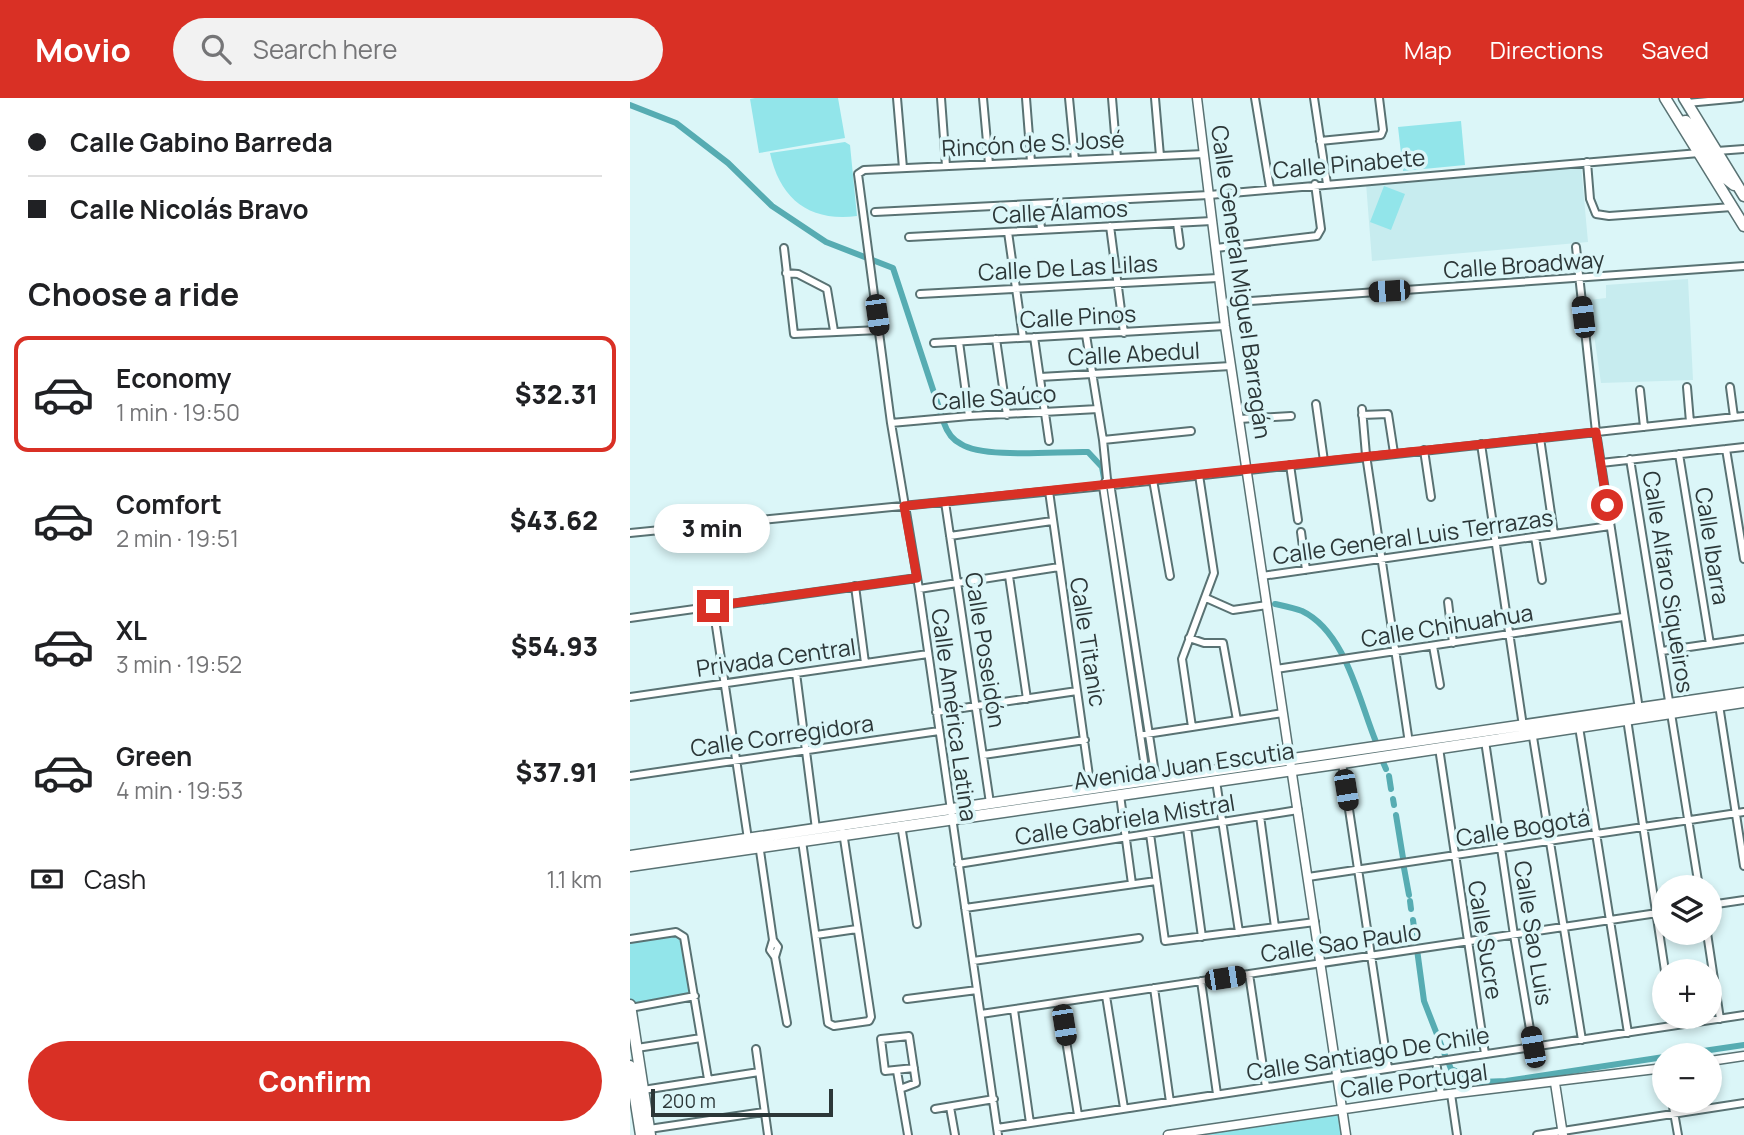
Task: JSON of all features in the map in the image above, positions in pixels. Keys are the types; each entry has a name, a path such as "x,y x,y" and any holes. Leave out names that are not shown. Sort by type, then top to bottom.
{"main road":[{"name":"Calle General Miguel Barragán","path":"1198,98 1218,278 1346,1135"},
{"path":"1665,98 1744,226"},
{"path":"1686,100 1741,191"},
{"path":"1680,122 1686,121 1690,124 1705,147 1717,151"},
{"path":"1699,153 1709,155 1724,177 1741,191"},
{"name":"Avenida Juan Escutia","path":"630,856 754,843 802,841 843,830 900,821 1398,749 1485,741 1527,730 1579,727 1744,693"},
{"name":"Avenida Juan Escutia","path":"1410,748 1639,709 1744,702"},
{"name":"Avenida Juan Escutia","path":"950,814 990,803 1120,794 1152,785 1216,781 1291,765 1342,763 1376,753"},
{"name":"Avenida Juan Escutia","path":"630,866 817,829 843,830"},
{"path":"630,1007 643,1090 646,1133"},
{"path":"1722,1059 1744,1056"},
{"name":"Calle Portugal","path":"1168,1135 1446,1095 1652,1070"},
{"path":"630,1073 634,1122 646,1133"},
{"path":"1555,1083 1563,1133"}],"street":[{"path":"897,98 903,168"},
{"path":"941,98 947,166"},
{"path":"983,98 989,164"},
{"path":"1026,98 1031,162"},
{"path":"1069,98 1075,160"},
{"path":"1112,98 1117,158"},
{"path":"1155,98 1160,156"},
{"path":"1255,98 1270,188"},
{"path":"1314,98 1327,184"},
{"path":"1320,141 1381,135 1383,130 1380,98"},
{"path":"1686,100 1740,98"},
{"path":"1717,151 1744,149"},
{"name":"Calle Pinabete","path":"875,212 1209,195 1699,153"},
{"name":"Rincón de S. José","path":"864,170 1204,154"},
{"path":"1587,162 1592,209 1601,216 1732,207"},
{"name":"Calle América Latina","path":"864,170 859,172 858,176 891,423 919,589 998,1131"},
{"path":"1216,248 1319,234 1321,229 1315,184"},
{"path":"1039,204 1041,230"},
{"name":"Calle Álamos","path":"909,237 1212,221"},
{"path":"1177,223 1180,244"},
{"path":"1110,226 1124,332"},
{"path":"1008,232 1023,338"},
{"path":"1576,247 1596,432 1639,709"},
{"path":"783,248 793,333 879,330"},
{"name":"Calle Broadway","path":"1222,303 1744,266"},
{"path":"786,273 798,274 827,289 834,331"},
{"name":"Calle De Las Lilas","path":"920,294 1218,278"},
{"name":"Calle Pinos","path":"934,343 1225,326"},
{"path":"1086,334 1103,440 1117,580 1140,735 1152,785"},
{"path":"1034,337 1049,440"},
{"path":"996,339 1007,415"},
{"path":"959,342 969,416"},
{"name":"Calle Abedul","path":"1040,377 1231,366"},
{"path":"1687,387 1690,422"},
{"path":"1730,387 1734,417"},
{"path":"1640,390 1644,427"},
{"path":"1316,404 1324,461"},
{"name":"Calle Saúco","path":"891,423 1098,409"},
{"path":"1394,453 1388,414 1362,412 1366,456 1410,748"},
{"path":"1239,419 1291,416"},
{"path":"630,533 1247,471 1744,416"},
{"path":"1103,440 1191,431"},
{"path":"1540,438 1554,534"},
{"path":"1481,444 1510,634 1582,1040"},
{"path":"1601,463 1744,447"},
{"path":"1726,449 1744,559"},
{"path":"1424,450 1431,497"},
{"name":"Calle Ibarra","path":"1679,454 1710,644"},
{"name":"Calle Alfaro Siqueiros","path":"1630,459 1697,875"},
{"path":"1290,465 1298,520"},
{"path":"1192,727 1181,661 1206,598 1214,569 1199,475"},
{"path":"1153,480 1170,576"},
{"path":"1107,483 1126,579 1150,733 1152,785"},
{"name":"Calle Titanic","path":"1049,491 1092,794"},
{"name":"Calle Poseidón","path":"945,502 990,803"},
{"path":"950,536 1052,521"},
{"name":"Calle General Luis Terrazas","path":"1262,576 1610,526"},
{"path":"1301,532 1306,570"},
{"path":"1535,537 1542,580"},
{"path":"919,589 1059,568"},
{"path":"1009,576 1027,699"},
{"path":"630,618 917,578"},
{"path":"1117,580 1126,579"},
{"path":"855,586 865,663"},
{"path":"1206,598 1233,610 1267,605"},
{"path":"1448,602 1453,643"},
{"path":"713,606 737,759 773,940 778,947 775,957 787,1023"},
{"name":"Calle Chihuahua","path":"1276,669 1623,617"},
{"path":"1189,638 1202,643 1223,643 1237,720"},
{"path":"1662,651 1744,639"},
{"path":"1127,648 1136,646"},
{"path":"1433,646 1440,685"},
{"name":"Privada Central","path":"630,697 928,654"},
{"path":"796,673 817,829"},
{"path":"936,712 1077,691"},
{"path":"1719,705 1744,866"},
{"path":"1140,735 1283,713"},
{"path":"1627,719 1652,894"},
{"path":"1579,727 1628,1033"},
{"name":"Calle Corregidora","path":"630,776 939,731"},
{"path":"983,755 1085,740"},
{"name":"Calle Sao Luis","path":"1485,741 1533,1047"},
{"name":"Calle Sucre","path":"1439,747 1466,942 1485,1054"},
{"path":"1342,763 1388,1068"},
{"path":"1216,781 1239,932"},
{"path":"1120,794 1132,884"},
{"name":"Calle Gabriela Mistral","path":"958,864 1298,810"},
{"name":"Calle Bogotá","path":"1308,877 1744,812"},
{"path":"1261,816 1275,927"},
{"path":"900,821 917,924"},
{"path":"1187,828 1202,937"},
{"path":"802,841 828,1023 831,1026 870,1020 843,830"},
{"path":"1150,834 1165,941 1315,922"},
{"path":"965,908 1156,881"},
{"path":"1722,903 1744,900"},
{"name":"Calle Sao Paulo","path":"981,1014 1652,914"},
{"path":"816,935 857,929"},
{"path":"630,939 676,932 682,934 686,940 708,1079"},
{"path":"973,961 1139,938"},
{"path":"1249,974 1266,1087"},
{"path":"1201,981 1217,1094"},
{"path":"1154,988 1170,1101"},
{"path":"907,999 977,990"},
{"path":"630,1007 695,996"},
{"path":"1106,996 1124,1108"},
{"path":"1060,1003 1077,1115"},
{"path":"1014,1010 1030,1123"},
{"name":"Calle Santiago De Chile","path":"1722,1019 1744,1015"},
{"name":"Calle Santiago De Chile","path":"998,1131 1077,1115 1654,1029"},
{"path":"900,1089 916,1084 914,1068 908,1035 882,1038 880,1041 884,1070 887,1072 914,1068"},
{"path":"637,1048 701,1038"},
{"path":"756,1049 768,1135"},
{"path":"1436,1061 1457,1135"},
{"path":"897,1071 908,1135"},
{"path":"643,1090 759,1072"},
{"path":"935,1110 994,1099"},
{"path":"1722,1106 1744,1103"},
{"path":"950,1107 955,1135"},
{"path":"646,1133 764,1112"},
{"path":"1537,1135 1563,1133 1675,1113 1678,1135"}],"shaded area":[{"path":"838,98 845,138 759,153 750,99"},
{"path":"1461,121 1465,165 1403,171 1398,127"},
{"path":"845,142 850,145 857,216 825,215 799,204 781,183 770,153"},
{"path":"1581,165 1588,242 1372,261 1366,183"},
{"path":"1384,186 1405,194 1391,230 1370,222"},
{"path":"1688,279 1693,380 1601,383 1589,300 1606,298 1606,285"},
{"path":"682,934 695,996 630,1005 630,939"},
{"path":"1343,1109 1346,1135 1168,1135"}],"waterway":[{"path":"630,105 676,123 728,163 772,206 826,242 893,268 941,414"},
{"path":"944,423 955,440 972,449 1004,453 1088,452 1102,467 1104,478"},
{"path":"1106,486 1110,504"},
{"path":"1275,604 1302,611 1317,621 1330,635 1349,669 1376,742"},
{"path":"1383,762 1386,769"},
{"path":"1389,776 1391,789"},
{"path":"1393,799 1394,805"},
{"path":"1396,815 1403,858"},
{"path":"1404,868 1409,895"},
{"path":"1410,901 1411,909"},
{"path":"1413,920 1424,1001 1445,1055"},
{"path":"1722,1048 1744,1045"},
{"path":"1449,1064 1451,1069 1481,1082 1506,1081 1652,1059"}],"route":[{"path":"713,606 917,578 904,506 1596,432 1607,505"}]}
